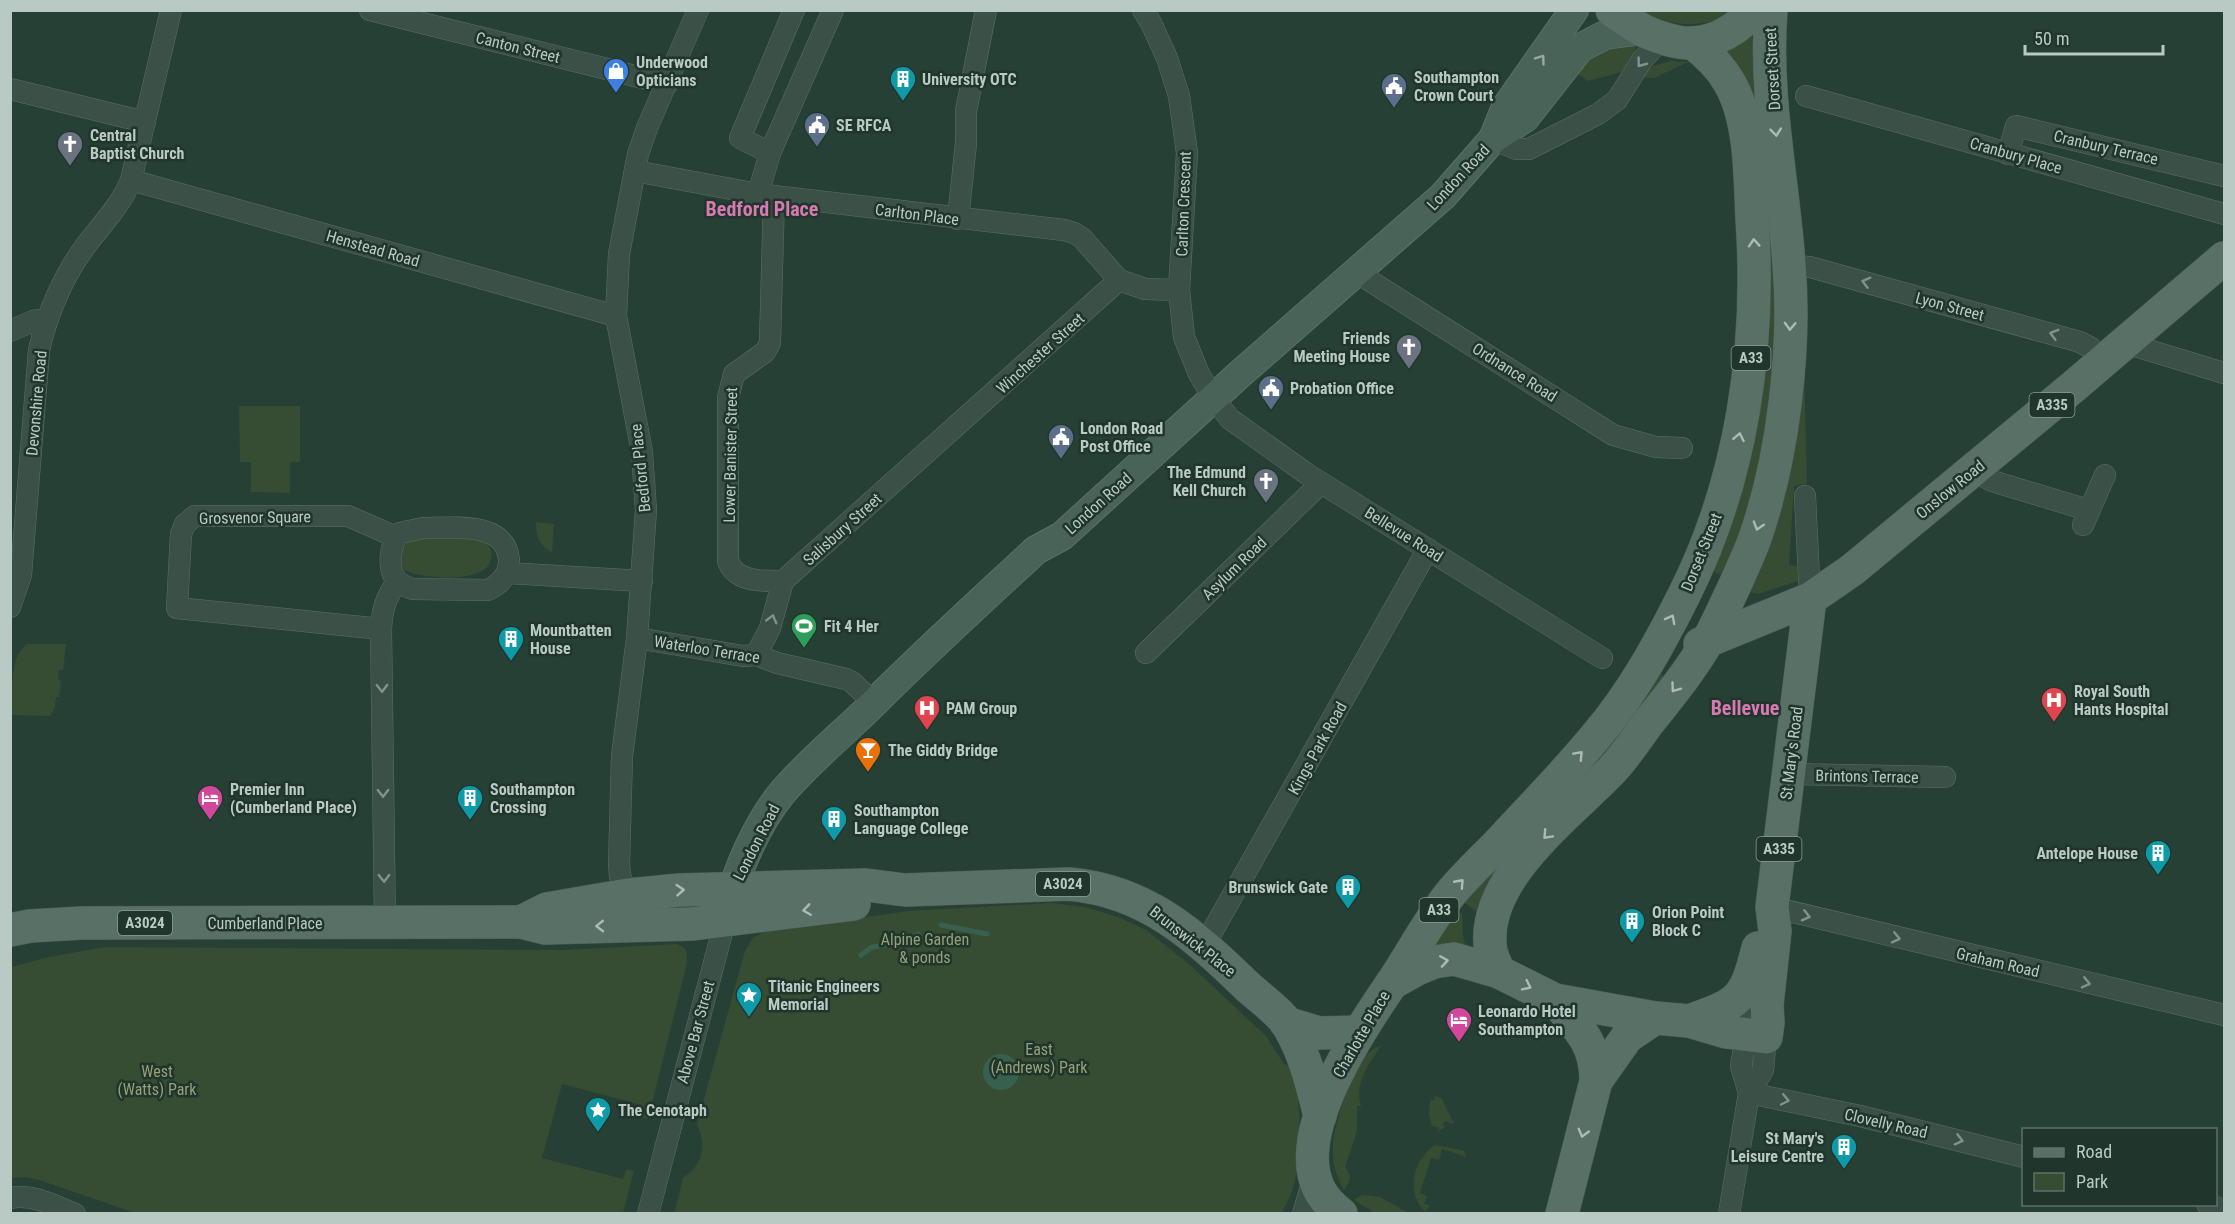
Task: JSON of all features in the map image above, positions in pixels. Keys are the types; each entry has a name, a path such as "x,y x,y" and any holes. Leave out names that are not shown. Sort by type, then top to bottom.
{"main road":[{"name":"A33","path":"1612,10 1666,37"},
{"path":"1666,37 1718,37 1735,28 1753,10"},
{"name":"Dorset Street","path":"1499,972 1492,953 1491,928 1494,910 1510,876 1548,833 1614,767 1709,640 1740,575 1754,538 1773,470 1788,369 1789,266 1770,76 1768,40 1771,10"},
{"name":"Dorset Street","path":"1391,983 1448,896 1597,735 1644,670 1685,592 1709,539 1735,453 1751,358 1755,257 1745,134 1737,98 1730,82 1719,67 1666,37"},
{"name":"Onslow Road","path":"1644,670 1709,640 1810,599 1852,570 2224,258"},
{"name":"St Mary's Road","path":"1756,1036 1768,1023 1767,1005 1775,931 1772,907 1810,599"},
{"name":"Brunswick Place","path":"732,888 866,885 905,890 1069,884 1090,886 1130,897 1168,918 1204,946 1286,1023 1307,1064 1320,1116"},
{"name":"Cumberland Place","path":"521,922 547,909 628,895 732,888"},
{"name":"Brunswick Place","path":"724,921 865,902 905,890"},
{"name":"St Mary's Road","path":"1750,980 1762,929 1772,907"},
{"name":"Cumberland Place","path":"10,930 30,926 82,923 521,922 545,928 724,921"},
{"name":"Charlotte Place","path":"1341,1214 1326,1200 1314,1176 1314,1140 1320,1116 1331,1086 1359,1032 1391,983 1417,969 1454,959 1499,972 1555,1000 1655,1018 1689,1021 1726,1032 1756,1036"},
{"name":"Charlotte Place","path":"1689,1021 1716,1011 1736,1000 1744,992 1750,980"},
{"name":"Charlotte Place","path":"1555,1000 1592,1048 1596,1063 1596,1081 1562,1214"},
{"name":"Charlotte Place","path":"1596,1081 1627,1037 1655,1018"},
{"name":"Brunswick Place","path":"1286,1023 1319,1033 1359,1032"}],"street":[{"name":"Devonshire Road","path":"10,607 21,575 39,350 48,319 77,259 126,193 171,10"},
{"name":"Canton Street","path":"370,10 393,13 667,84"},
{"name":"Bedford Place","path":"658,925 641,914 628,895 619,864 622,756 637,638 646,485 642,452 616,316 619,254 635,171 647,128 698,10"},
{"path":"770,153 740,138 794,10"},
{"name":"Lower Banister Street","path":"783,581 744,578 736,574 728,561 730,384 734,374 765,352 770,343 772,333 766,195 770,153 833,10"},
{"path":"958,219 966,143 966,111 986,10"},
{"name":"Carlton Crescent","path":"1143,10 1167,58 1179,96 1187,153 1179,290 1184,337 1199,374 1214,399"},
{"name":"London Road","path":"1493,139 1506,106 1574,10"},
{"name":"London Road","path":"724,921 732,888 759,831 782,793 892,684 1036,550 1062,536 1443,196 1493,139 1525,118 1580,48 1605,35 1666,37"},
{"path":"1493,139 1516,149 1529,149 1608,108 1623,91 1642,60 1666,37"},
{"path":"10,89 145,122"},
{"name":"Cranbury Place","path":"1806,96 2224,214"},
{"name":"Cranbury Terrace","path":"2008,153 2016,126 2224,176"},
{"name":"Carlton Place","path":"635,171 766,195 1074,233 1082,238 1119,280"},
{"name":"Henstead Road","path":"131,180 616,316"},
{"name":"Lyon Street","path":"1789,266 1810,267 2080,342 2091,348 2224,373"},
{"name":"Ordnance Road","path":"1356,272 1613,435 1656,447 1682,448"},
{"path":"1119,280 1145,289 1179,290"},
{"name":"Winchester Street","path":"960,424 1119,280"},
{"path":"10,332 33,321 48,319"},
{"name":"Bellevue Road","path":"1214,399 1230,419 1321,483 1602,658"},
{"name":"Salisbury Street","path":"783,581 960,424"},
{"path":"1973,470 1992,481 2086,517 2105,475"},
{"name":"Asylum Road","path":"1146,653 1321,483"},
{"path":"1804,495 1810,599"},
{"name":"Grosvenor Square","path":"381,629 177,608 181,534 185,524 195,516 348,516 396,537"},
{"path":"423,528 480,529 497,536 507,550 509,563 507,573 499,584 488,590 414,589 398,582 392,564 392,545 396,537 408,530 423,528"},
{"name":"Kings Park Road","path":"1204,946 1428,549"},
{"path":"507,573 642,581"},
{"path":"756,655 770,628 783,581"},
{"path":"385,922 381,629 382,612 387,595 398,582"},
{"name":"Waterloo Terrace","path":"637,638 743,656 756,655 777,663 846,679 874,704"},
{"name":"Brintons Terrace","path":"1789,774 1945,777"},
{"name":"Graham Road","path":"1772,907 2224,1015"},
{"name":"Above Bar Street","path":"648,1214 724,921"},
{"name":"St Mary's Road","path":"1729,1214 1749,1093 1741,1066 1756,1036 1749,1020 1750,980"},
{"name":"Clovelly Road","path":"1749,1093 1860,1116 2022,1156"},
{"path":"1303,1214 1314,1176"},
{"path":"10,1198 33,1197 75,1214"}],"green space":[{"path":"1640,11 1736,11 1711,21 1688,24 1665,20"},
{"path":"1752,36 1770,173 1777,364 1760,476 1726,577 1710,570 1760,365 1721,51"},
{"path":"1635,45 1636,48 1625,71 1588,81 1575,72 1600,49"},
{"path":"1671,61 1688,62 1654,78 1641,77 1649,67"},
{"path":"1804,364 1807,484 1794,486 1789,565 1797,566 1798,581 1758,594 1745,591"},
{"path":"239,406 300,406 300,462 290,462 290,493 251,492 251,462 240,462"},
{"path":"536,522 554,524 552,553 539,540"},
{"path":"478,537 489,546 492,556 487,568 478,573 452,577 424,576 404,570 400,559 400,548 407,539"},
{"path":"27,644 66,644 63,670 59,670 58,680 61,681 59,697 56,697 55,707 50,716 12,715 14,667 21,650"},
{"path":"1661,674 1668,679 1482,899 1477,912 1462,901 1626,723"},
{"name":"East (Andrews) Park","path":"1051,903 1085,907 1118,917 1146,930 1189,964 1266,1036 1284,1064 1294,1067 1300,1123 1299,1162 1290,1197 1281,1213 674,1214 683,1178 699,1161 702,1140 697,1124 745,951 753,938 766,931 909,911"},
{"path":"1456,910 1462,914 1465,944 1433,944"},
{"name":"West (Watts) Park","path":"676,944 685,950 687,963 648,1119 639,1117 642,1105 562,1084 542,1158 623,1179 626,1169 634,1171 623,1213 135,1213 42,1181 25,1177 11,1178 11,967 49,957 105,947 564,950"},
{"path":"1381,1046 1364,1074 1359,1089 1361,1106 1357,1106 1357,1131 1345,1167 1350,1178 1344,1190 1333,1158 1337,1122 1355,1073 1372,1050"},
{"path":"1435,1096 1443,1099 1454,1123 1446,1121 1443,1123 1444,1128 1437,1132 1439,1128 1432,1126 1429,1114 1430,1101 1434,1100"},
{"path":"1435,1145 1464,1151 1466,1157 1442,1149 1439,1160 1431,1158 1420,1193 1427,1196 1424,1204 1430,1206 1425,1212 1415,1196 1414,1177 1421,1159"},
{"path":"1362,1195 1380,1197 1409,1213 1375,1213 1354,1200"}],"shaded area":[{"path":"1001,1054 1013,1060 1019,1072 1013,1084 1001,1090 989,1084 983,1072 989,1060"}],"waterway":[{"path":"941,925 987,934"},
{"path":"861,955 872,947 892,944 918,934"}],"place":[{"name":"Underwood Opticians","path":"616,94"},
{"name":"University OTC","path":"903,102"},
{"name":"Southampton Crown Court","path":"1394,109"},
{"name":"SE RFCA","path":"817,148"},
{"name":"Central Baptist Church","path":"70,167"},
{"name":"Friends Meeting House","path":"1409,370"},
{"name":"Probation Office","path":"1271,411"},
{"name":"London Road Post Office","path":"1061,460"},
{"name":"The Edmund Kell Church","path":"1266,504"},
{"name":"Fit 4 Her","path":"804,649"},
{"name":"Mountbatten House","path":"511,662"},
{"name":"Royal South Hants Hospital","path":"2054,723"},
{"name":"PAM Group","path":"927,731"},
{"name":"The Giddy Bridge","path":"868,773"},
{"name":"Premier Inn (Cumberland Place)","path":"210,821"},
{"name":"Southampton Crossing","path":"470,821"},
{"name":"Southampton Language College","path":"834,842"},
{"name":"Antelope House","path":"2158,876"},
{"name":"Brunswick Gate","path":"1348,910"},
{"name":"Orion Point Block C","path":"1632,944"},
{"name":"Titanic Engineers Memorial","path":"749,1018"},
{"name":"Leonardo Hotel Southampton","path":"1459,1043"},
{"name":"The Cenotaph","path":"598,1133"},
{"name":"St Mary's Leisure Centre","path":"1844,1170"}],"district":[{"name":"Bedford Place","path":"762,209"},
{"name":"Bellevue","path":"1745,708"}],"park label":[{"name":"Alpine Garden & ponds","path":"925,948"}]}
